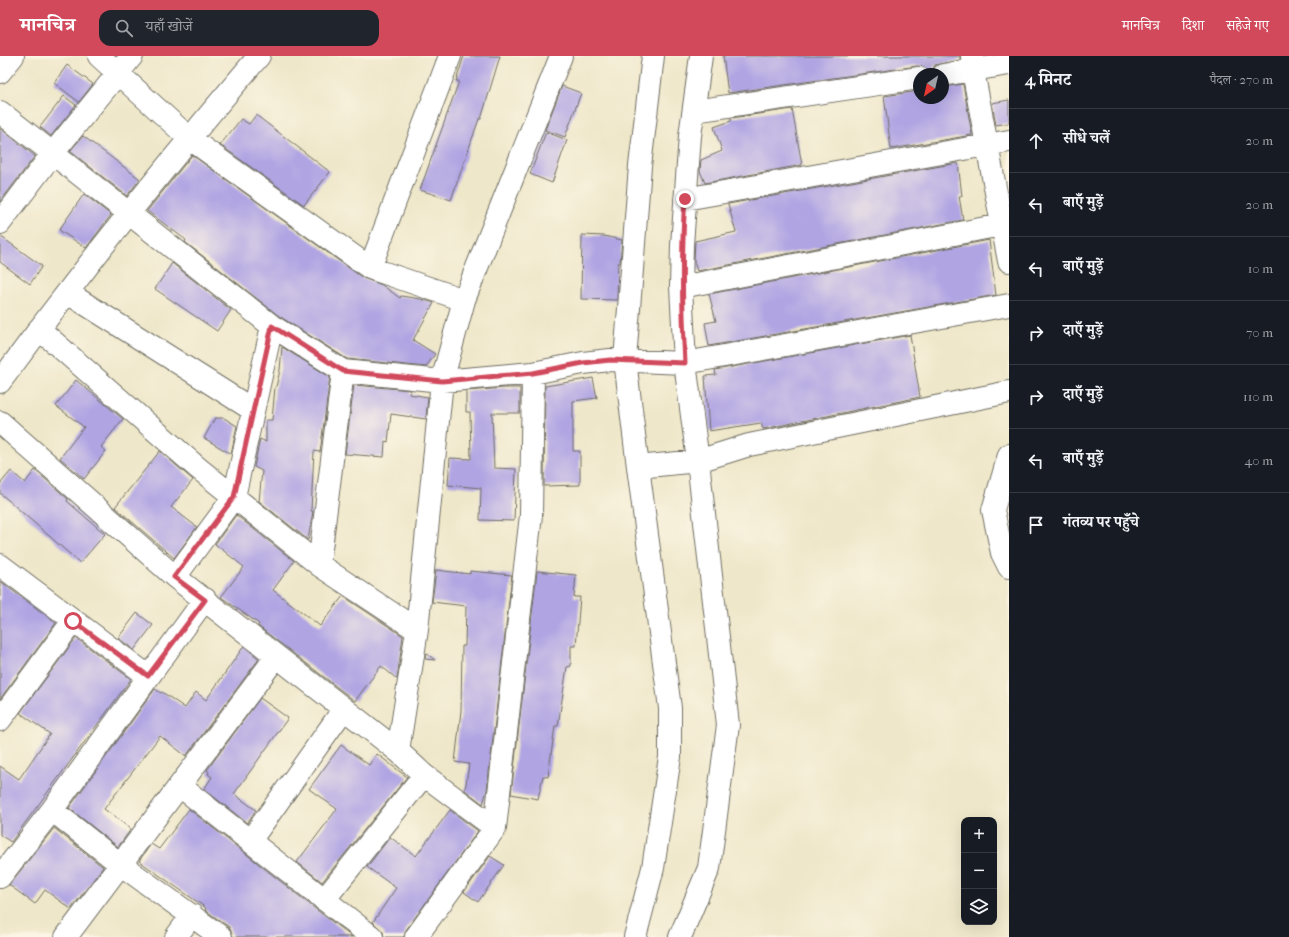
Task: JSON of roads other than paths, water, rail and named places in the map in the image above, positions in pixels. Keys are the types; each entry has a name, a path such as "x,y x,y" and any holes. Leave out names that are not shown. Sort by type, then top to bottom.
{"street":[{"path":"0,72 13,56"},
{"path":"99,56 189,138 370,268 464,300"},
{"path":"0,223 53,153 132,56"},
{"path":"0,382 39,329 189,138 260,56"},
{"path":"370,268 450,56"},
{"path":"398,751 417,630 442,381 464,300 561,56"},
{"path":"635,937 654,868 670,757 670,708 638,467 618,360 654,56"},
{"path":"680,937 709,868 728,725 698,461 685,363 681,286 682,245 690,136 701,56"},
{"path":"949,73 973,63 1009,64"},
{"path":"973,63 1001,224 1009,254 1009,261"},
{"path":"694,111 913,79"},
{"path":"0,112 272,326 343,371 442,381 533,373 583,363 618,360 685,363 1009,305"},
{"path":"685,199 1009,141"},
{"path":"681,286 1001,224"},
{"path":"68,293 253,410"},
{"path":"174,577 234,497 272,326"},
{"path":"39,329 234,497 319,565 417,630"},
{"path":"319,565 343,371"},
{"path":"416,937 495,828 531,516 533,373"},
{"path":"638,467 698,461 749,446 1009,392"},
{"path":"0,422 174,577 205,600 342,710 398,751 424,775 495,828"},
{"path":"1009,454 993,510 1002,553 1009,567"},
{"path":"0,566 148,676"},
{"path":"0,876 52,810 148,676 205,600"},
{"path":"0,720 73,621"},
{"path":"66,937 276,657"},
{"path":"250,841 342,710"},
{"path":"324,900 424,775"},
{"path":"180,786 372,937"},
{"path":"52,810 120,864 192,915 220,937"},
{"path":"176,937 192,915"}]}
